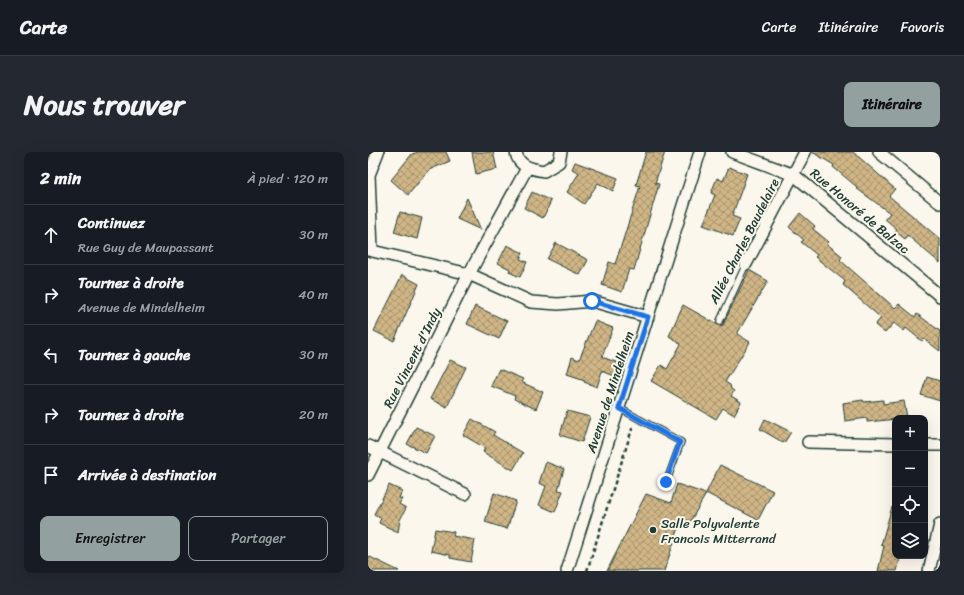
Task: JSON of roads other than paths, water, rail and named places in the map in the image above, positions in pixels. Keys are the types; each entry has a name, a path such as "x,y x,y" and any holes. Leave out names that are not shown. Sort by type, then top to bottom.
{"street":[{"path":"378,152 370,175 370,250 469,274 531,302 558,304 592,301 648,317"},
{"path":"516,152 517,157 527,168 544,171 559,162 561,152"},
{"name":"Avenue de Mindelheim","path":"567,571 700,152"},
{"name":"Rue Honoré de Balzac","path":"732,152 794,175 940,296"},
{"name":"Allée Charles Baudelaire","path":"746,264 805,152"},
{"path":"879,152 940,203"},
{"name":"Rue Vincent d'Indy","path":"368,475 469,274 527,168"},
{"path":"808,442 892,444"},
{"path":"928,445 940,446"},
{"path":"368,446 465,494"},
{"path":"929,571 940,524"}],"lane":[{"name":"Allée Charles Baudelaire","path":"720,321 746,264"},
{"path":"619,408 680,442 666,482"}],"place":[{"name":"Salle Polyvalente Francois Mitterrand","path":"653,530"}]}
